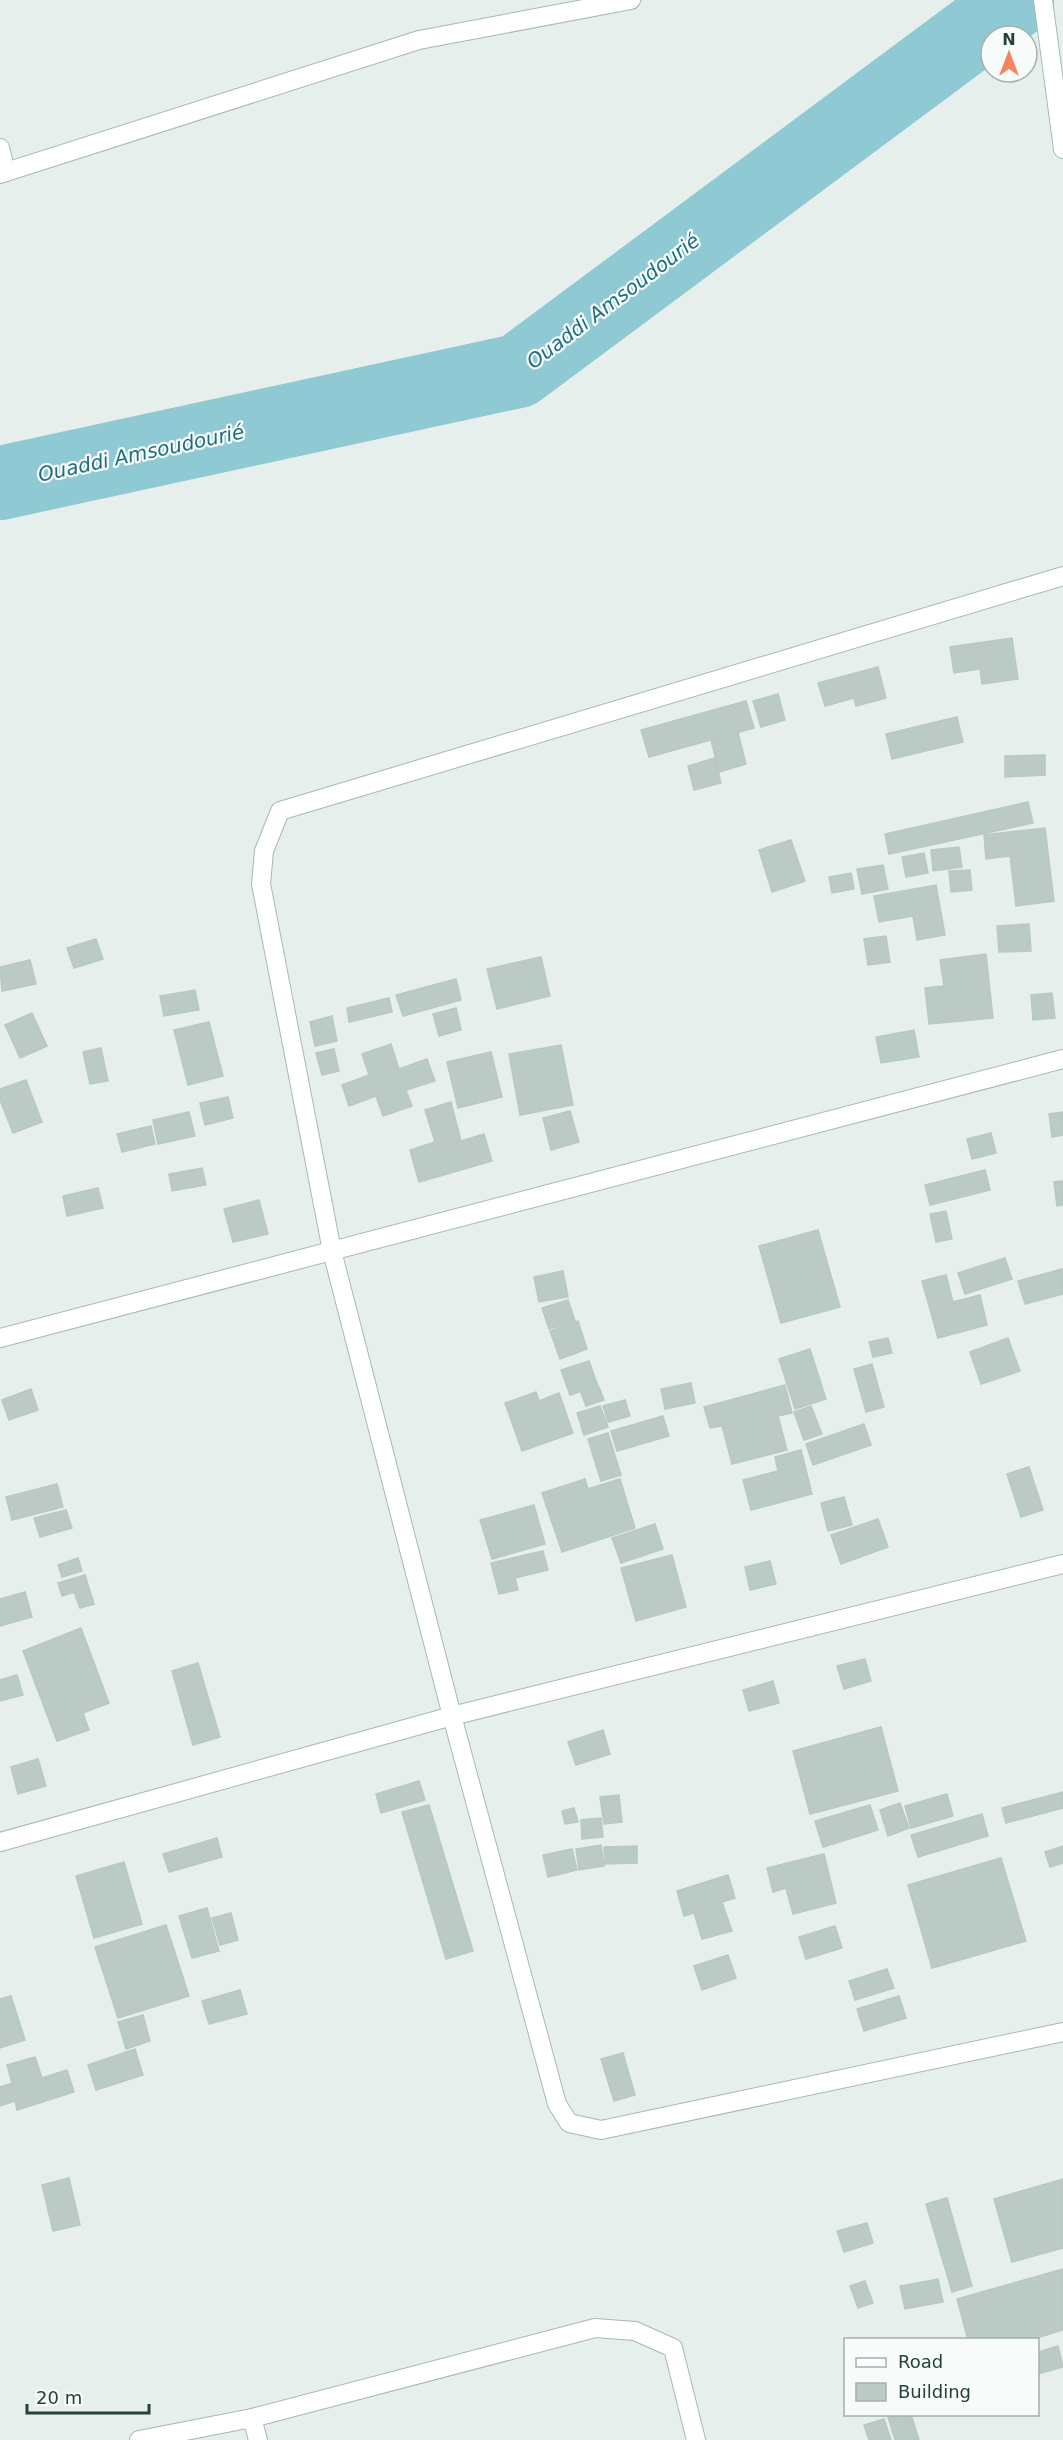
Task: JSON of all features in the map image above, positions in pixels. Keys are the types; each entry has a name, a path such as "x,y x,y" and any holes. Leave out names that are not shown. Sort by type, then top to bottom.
{"street":[{"path":"0,148 3,173 419,40 631,0"},
{"path":"1043,0 1063,149"},
{"path":"1063,576 280,812 264,851 261,884 332,1251 452,1716 557,2104 569,2122 601,2130 1063,2032"},
{"path":"0,1338 1063,1059"},
{"path":"0,1842 452,1716 1063,1564"},
{"path":"139,2440 252,2418 595,2328 635,2331 673,2348 696,2440"},
{"path":"252,2418 258,2440"}],"building":[{"path":"1012,638 1018,679 982,684 980,669 954,673 950,647"},
{"path":"878,667 886,698 856,706 854,698 825,706 818,683"},
{"path":"778,694 785,720 761,727 753,701"},
{"path":"746,701 754,728 649,757 641,730"},
{"path":"957,717 963,742 892,759 886,734"},
{"path":"738,733 746,764 719,772 711,740"},
{"path":"1045,755 1045,775 1005,777 1005,756"},
{"path":"715,758 721,783 694,790 688,766"},
{"path":"1028,802 1033,823 889,854 885,834"},
{"path":"1045,828 1054,901 1016,906 1010,856 986,859 984,835"},
{"path":"791,840 805,881 772,892 759,850"},
{"path":"959,847 962,867 933,871 931,850"},
{"path":"924,853 928,873 906,877 902,857"},
{"path":"883,865 888,889 862,894 857,869"},
{"path":"970,870 972,890 951,892 949,871"},
{"path":"851,873 854,889 832,893 829,877"},
{"path":"936,885 945,935 917,940 913,916 879,922 874,896"},
{"path":"1029,924 1031,951 999,952 997,926"},
{"path":"886,936 890,962 868,965 864,939"},
{"path":"96,939 103,959 74,968 67,948"},
{"path":"986,954 993,1018 929,1024 925,988 944,986 940,960"},
{"path":"541,957 550,996 497,1009 487,969"},
{"path":"30,960 36,984 2,991 0,967"},
{"path":"456,979 461,1000 403,1016 396,995"},
{"path":"195,990 199,1010 164,1016 160,996"},
{"path":"1052,993 1055,1018 1033,1020 1031,995"},
{"path":"389,998 392,1012 349,1022 347,1008"},
{"path":"456,1008 461,1030 439,1036 433,1014"},
{"path":"32,1013 47,1046 20,1058 5,1025"},
{"path":"332,1016 337,1041 315,1046 310,1022"},
{"path":"209,1022 223,1076 188,1085 174,1030"},
{"path":"914,1030 919,1057 881,1063 876,1037"},
{"path":"391,1044 399,1069 427,1059 435,1081 406,1090 412,1106 383,1116 376,1096 349,1106 342,1085 369,1075 362,1054"},
{"path":"561,1045 573,1105 520,1115 509,1054"},
{"path":"101,1048 108,1081 90,1084 83,1052"},
{"path":"334,1049 339,1071 322,1075 316,1053"},
{"path":"491,1052 502,1097 458,1108 447,1062"},
{"path":"26,1080 42,1122 13,1133 0,1100 0,1089"},
{"path":"228,1097 233,1118 205,1125 200,1103"},
{"path":"451,1102 461,1141 484,1134 492,1161 419,1182 410,1150 435,1142 425,1110"},
{"path":"570,1111 579,1142 551,1150 543,1118"},
{"path":"189,1112 195,1136 158,1144 153,1120"},
{"path":"1063,1112 1063,1135 1052,1137 1049,1114"},
{"path":"151,1126 155,1144 122,1152 117,1134"},
{"path":"991,1133 996,1153 972,1159 967,1139"},
{"path":"202,1168 206,1185 172,1191 169,1174"},
{"path":"985,1170 990,1190 930,1205 925,1185"},
{"path":"1063,1181 1063,1205 1057,1206 1054,1182"},
{"path":"98,1188 103,1208 67,1216 63,1196"},
{"path":"259,1200 268,1234 233,1242 224,1209"},
{"path":"946,1211 952,1239 936,1242 930,1214"},
{"path":"818,1230 840,1307 781,1323 759,1246"},
{"path":"1005,1258 1012,1279 965,1294 958,1273"},
{"path":"1062,1269 1063,1294 1025,1304 1018,1281"},
{"path":"563,1271 568,1297 539,1302 534,1277"},
{"path":"946,1275 953,1302 980,1295 987,1325 938,1338 922,1281"},
{"path":"568,1300 575,1321 549,1329 542,1308"},
{"path":"578,1321 587,1349 560,1359 550,1331"},
{"path":"888,1338 892,1353 873,1357 869,1342"},
{"path":"1008,1338 1020,1371 981,1384 970,1352"},
{"path":"810,1349 826,1399 795,1409 779,1359"},
{"path":"589,1361 598,1386 570,1395 561,1370"},
{"path":"872,1364 884,1407 866,1412 854,1369"},
{"path":"691,1383 695,1403 665,1409 661,1389"},
{"path":"785,1385 792,1413 778,1416 787,1450 732,1464 722,1426 710,1428 704,1407"},
{"path":"599,1387 604,1400 586,1406 581,1393"},
{"path":"31,1389 38,1410 9,1420 2,1400"},
{"path":"536,1392 539,1401 559,1393 573,1433 522,1451 505,1403"},
{"path":"625,1400 630,1416 608,1422 603,1406"},
{"path":"600,1406 608,1427 584,1435 577,1413"},
{"path":"811,1406 822,1434 804,1440 794,1412"},
{"path":"663,1416 669,1436 617,1451 611,1431"},
{"path":"864,1424 871,1445 813,1465 806,1444"},
{"path":"608,1433 621,1475 601,1481 588,1439"},
{"path":"801,1450 812,1494 751,1510 743,1480 778,1471 775,1457"},
{"path":"1029,1467 1043,1510 1021,1517 1007,1474"},
{"path":"585,1479 588,1489 620,1479 635,1528 562,1552 542,1493"},
{"path":"57,1484 63,1507 12,1520 6,1497"},
{"path":"844,1497 852,1525 828,1531 821,1503"},
{"path":"534,1505 545,1544 492,1559 480,1520"},
{"path":"66,1510 72,1528 40,1537 34,1518"},
{"path":"878,1519 888,1547 841,1564 831,1535"},
{"path":"655,1524 663,1549 621,1563 612,1538"},
{"path":"543,1551 548,1570 515,1578 518,1590 499,1594 491,1563"},
{"path":"672,1555 686,1607 636,1621 621,1568"},
{"path":"78,1558 82,1571 62,1577 58,1565"},
{"path":"770,1561 776,1584 750,1590 745,1567"},
{"path":"85,1575 94,1604 80,1608 74,1592 62,1596 58,1583"},
{"path":"25,1592 32,1617 0,1626 0,1599"},
{"path":"81,1628 109,1703 83,1713 89,1730 57,1741 23,1651"},
{"path":"865,1659 871,1681 844,1689 837,1666"},
{"path":"198,1663 220,1737 193,1745 172,1671"},
{"path":"17,1675 23,1695 0,1701 0,1680"},
{"path":"773,1681 779,1703 749,1711 743,1690"},
{"path":"881,1727 898,1791 810,1814 793,1751"},
{"path":"603,1730 610,1754 576,1765 568,1742"},
{"path":"38,1759 46,1786 18,1794 11,1767"},
{"path":"419,1781 425,1800 381,1813 376,1794"},
{"path":"1063,1792 1063,1808 1006,1823 1002,1808"},
{"path":"947,1794 953,1816 911,1828 905,1806"},
{"path":"619,1795 622,1822 604,1824 600,1797"},
{"path":"900,1803 909,1828 888,1836 880,1810"},
{"path":"429,1805 473,1951 446,1959 402,1812"},
{"path":"870,1805 878,1830 823,1847 815,1821"},
{"path":"574,1808 578,1822 565,1824 562,1811"},
{"path":"982,1814 988,1836 918,1857 911,1835"},
{"path":"601,1818 603,1837 582,1839 581,1820"},
{"path":"217,1838 222,1857 169,1872 163,1854"},
{"path":"601,1845 604,1866 579,1870 576,1849"},
{"path":"637,1846 637,1863 605,1864 604,1847"},
{"path":"1063,1846 1063,1863 1050,1867 1045,1852"},
{"path":"572,1849 577,1870 548,1877 543,1855"},
{"path":"824,1854 836,1903 793,1914 786,1888 773,1892 767,1868"},
{"path":"1001,1858 1026,1941 932,1968 908,1885"},
{"path":"124,1862 142,1924 94,1938 76,1876"},
{"path":"728,1875 735,1898 722,1902 732,1931 702,1939 694,1913 684,1916 677,1891"},
{"path":"207,1908 219,1951 192,1958 179,1916"},
{"path":"231,1913 238,1940 220,1945 212,1918"},
{"path":"166,1925 189,1996 118,2018 95,1947"},
{"path":"835,1926 842,1948 806,1959 799,1937"},
{"path":"728,1955 736,1978 702,1990 694,1966"},
{"path":"887,1969 894,1988 855,2000 849,1981"},
{"path":"240,1990 247,2014 209,2024 202,2001"},
{"path":"11,1996 25,2040 0,2048 0,1999"},
{"path":"899,1996 906,2018 864,2031 857,2009"},
{"path":"143,2015 150,2041 126,2049 118,2022"},
{"path":"135,2049 143,2075 96,2090 88,2065"},
{"path":"623,2053 635,2095 614,2101 601,2059"},
{"path":"35,2057 42,2078 67,2070 74,2092 17,2110 15,2101 0,2106 0,2087 12,2083 7,2065"},
{"path":"69,2178 80,2225 53,2231 42,2185"},
{"path":"1063,2179 1063,2248 1012,2262 994,2199"},
{"path":"947,2198 972,2286 952,2292 926,2204"},
{"path":"867,2223 873,2243 844,2252 837,2231"},
{"path":"1063,2269 1063,2330 1037,2338 967,2338 957,2299"},
{"path":"938,2279 943,2302 905,2309 900,2286"},
{"path":"865,2281 873,2303 858,2308 850,2286"},
{"path":"1058,2346 1063,2367 1039,2374 1039,2352"},
{"path":"912,2416 919,2440 895,2440 888,2417"},
{"path":"884,2419 891,2440 869,2440 864,2425"}],"waterway":[{"name":"Ouaddi Amsoudourié","path":"0,483 518,371 1017,0"}]}
